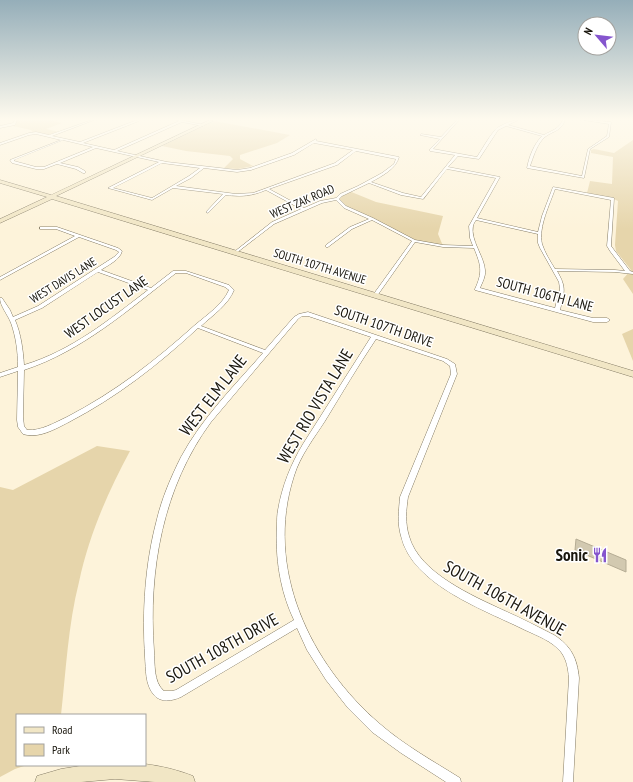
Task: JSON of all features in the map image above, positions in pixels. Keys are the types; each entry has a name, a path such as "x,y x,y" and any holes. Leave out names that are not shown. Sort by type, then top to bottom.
{"main road":[{"path":"0,221 136,156"},
{"name":"SOUTH 107TH AVENUE","path":"0,181 633,374"},
{"path":"43,782 72,775 106,771 146,773 187,782"}],"street":[{"path":"21,156 12,160 21,164 42,168 72,156"},
{"path":"139,156 161,162 237,171 251,169 286,156"},
{"path":"173,187 225,194 249,195 268,190 336,164 346,156"},
{"name":"WEST ZAK ROAD","path":"235,253 273,223 321,202 337,199 341,195 369,182 390,169 398,158 390,156"},
{"path":"369,182 387,190 422,198 455,156"},
{"path":"533,156 528,167 583,177 587,156"},
{"path":"161,162 110,188 152,199 203,167"},
{"path":"57,163 76,168 84,172"},
{"path":"337,199 345,207 414,241 443,246 475,247 471,231 475,219 498,177 446,168"},
{"path":"557,311 562,289 561,282 540,244 539,233 554,188 613,199 609,246 630,272"},
{"path":"268,190 303,209"},
{"path":"208,212 225,194"},
{"path":"327,246 351,228 372,219"},
{"path":"475,219 539,233"},
{"path":"41,228 53,228 78,236"},
{"path":"0,280 78,236"},
{"name":"WEST DAVIS LANE","path":"13,319 40,307 116,258 121,252 117,249 78,236"},
{"path":"375,296 414,241"},
{"name":"SOUTH 106TH LANE","path":"475,247 483,268 477,289 592,320 607,320"},
{"path":"97,270 151,290"},
{"path":"555,270 630,272"},
{"name":"WEST LOCUST LANE","path":"0,375 51,357 77,344 171,275 178,272 186,272 227,286 232,290 228,297 197,326"},
{"path":"0,299 13,319 20,342 20,424 25,432 38,432 78,414 107,398 145,372 197,326 266,352"},
{"name":"SOUTH 107TH DRIVE","path":"304,314 315,316 375,336 445,360 453,365 454,374 404,497 402,507 403,528"},
{"name":"WEST ELM LANE","path":"160,695 156,691 152,679 148,613 151,566 161,516 176,475 196,438 214,414 296,318 304,314"},
{"name":"WEST RIO VISTA LANE","path":"375,336 301,452 294,466 286,487 280,523 281,553 288,589 298,624 321,664 360,713 392,741 456,782"},
{"name":"SOUTH 106TH AVENUE","path":"403,528 406,538 416,558 432,576 454,590 551,638 563,646 569,653 572,660 574,678 568,782"},
{"name":"SOUTH 108TH DRIVE","path":"160,695 166,697 178,694 298,624"}],"green space":[{"path":"230,156 240,156 240,159 253,166 238,169 224,168 233,159"},
{"path":"610,156 633,156 633,294 623,279 631,270 616,251 615,245 618,201 612,198 587,193 590,181 612,184 613,157"},
{"path":"349,191 376,202 443,216 438,234 443,246 414,241 345,207 337,199"},
{"path":"633,329 633,361 622,334"},
{"path":"97,446 130,451 93,531 83,565 75,598 70,631 61,714 16,714 16,766 24,766 0,777 0,487 13,490"}],"building":[{"name":"Sonic","path":"576,539 626,560 626,572 575,550"}],"place":[{"name":"Sonic","path":"600,555"}]}
